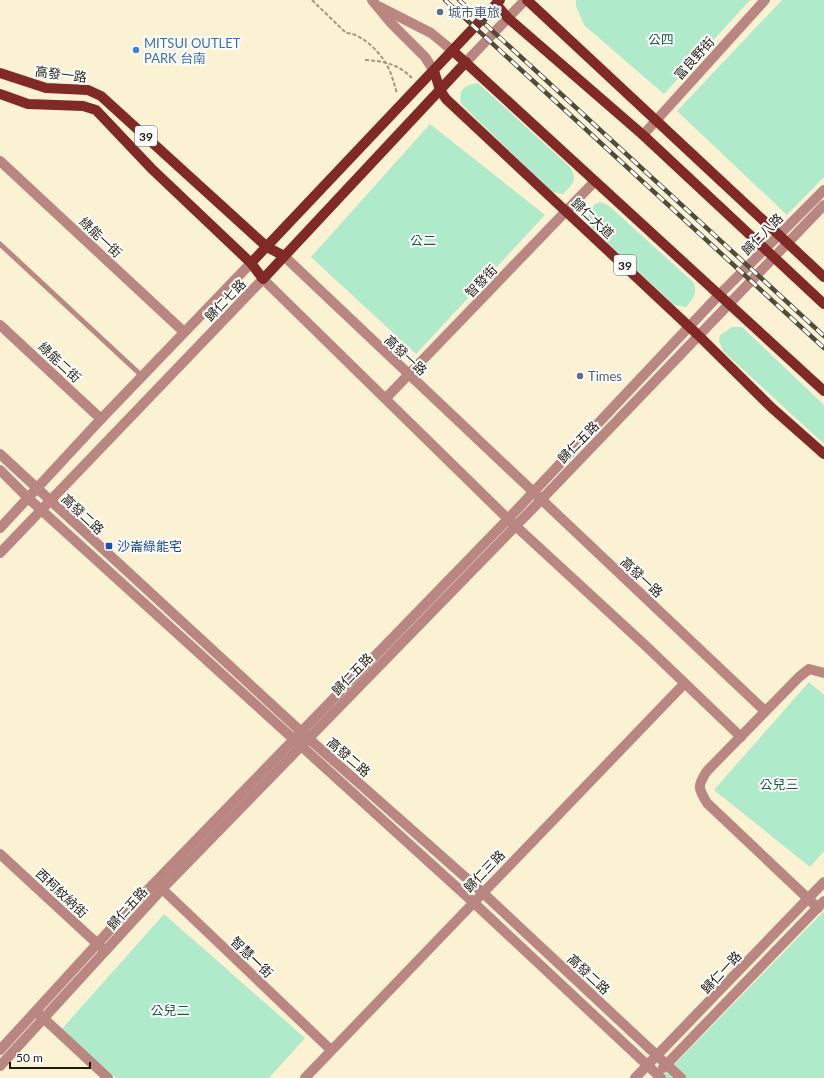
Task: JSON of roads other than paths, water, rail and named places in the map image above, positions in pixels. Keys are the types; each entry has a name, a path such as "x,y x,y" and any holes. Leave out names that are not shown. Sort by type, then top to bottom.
{"main road":[{"path":"526,0 824,277"},
{"path":"497,1 508,18 643,135 824,304"},
{"name":"歸仁七路","path":"251,263 453,51 497,1"},
{"name":"歸仁大道","path":"453,51 718,296 824,391"},
{"name":"歸仁七路","path":"263,279 466,62"},
{"name":"歸仁大道","path":"434,71 440,90 446,99 689,326 772,408 824,454"},
{"name":"高發一路","path":"0,73 46,88 88,90 101,96 116,107 175,165 267,247 284,256"},
{"name":"39","path":"0,94 28,104 83,106 96,110 151,168 251,263 263,279"}],"street":[{"path":"466,62 526,0"},
{"name":"富良野街","path":"643,135 765,0"},
{"name":"歸仁大道","path":"375,3 432,33 453,51"},
{"name":"歸仁大道","path":"375,3 391,23 425,57 434,71"},
{"name":"綠能一街","path":"0,161 184,332"},
{"name":"智發街","path":"386,398 595,181"},
{"name":"歸仁八路","path":"718,296 824,190"},
{"name":"歸仁八路","path":"728,304 824,205"},
{"name":"高發一路","path":"284,256 408,375 765,711"},
{"name":"歸仁七路","path":"0,528 101,419 251,263"},
{"path":"263,279 512,522 647,646 684,684 741,737"},
{"name":"歸仁七路","path":"0,553 263,279"},
{"name":"歸仁五路","path":"512,522 533,492 718,296"},
{"name":"歸仁五路","path":"0,1066 44,1018 102,948 158,885 512,522 541,500 728,304"},
{"name":"綠能二街","path":"0,325 101,419"},
{"name":"高發二路","path":"0,454 657,1077"},
{"name":"高發二路","path":"0,470 28,498 301,739 482,892 681,1078"},
{"path":"821,904 807,898 707,804 699,791 700,782 707,771 765,711 809,669 824,673"},
{"name":"歸仁三路","path":"305,1078 482,892 684,684"},
{"name":"西柯紋納街","path":"0,854 102,948"},
{"name":"歸仁一路","path":"635,1078 719,993 807,898 824,882"},
{"name":"智慧一街","path":"158,885 331,1050"},
{"name":"歸仁一路","path":"657,1077 667,1064 821,904"},
{"name":"歸仁五路","path":"0,1050 36,1011 102,948"},
{"path":"36,1011 108,1078"}],"lane":[{"path":"0,244 142,376"}],"railway":[{"path":"445,0 824,348"},
{"path":"459,0 824,336"}],"place":[{"name":"城市車旅","path":"440,12"},
{"name":"MITSUI OUTLET PARK 台南","path":"136,50"},
{"name":"Times","path":"580,376"},
{"name":"沙崙綠能宅","path":"109,546"}],"park label":[{"name":"公四","path":"661,39"},
{"name":"公二","path":"423,240"},
{"name":"公兒三","path":"779,784"},
{"name":"公兒二","path":"170,1010"}]}
